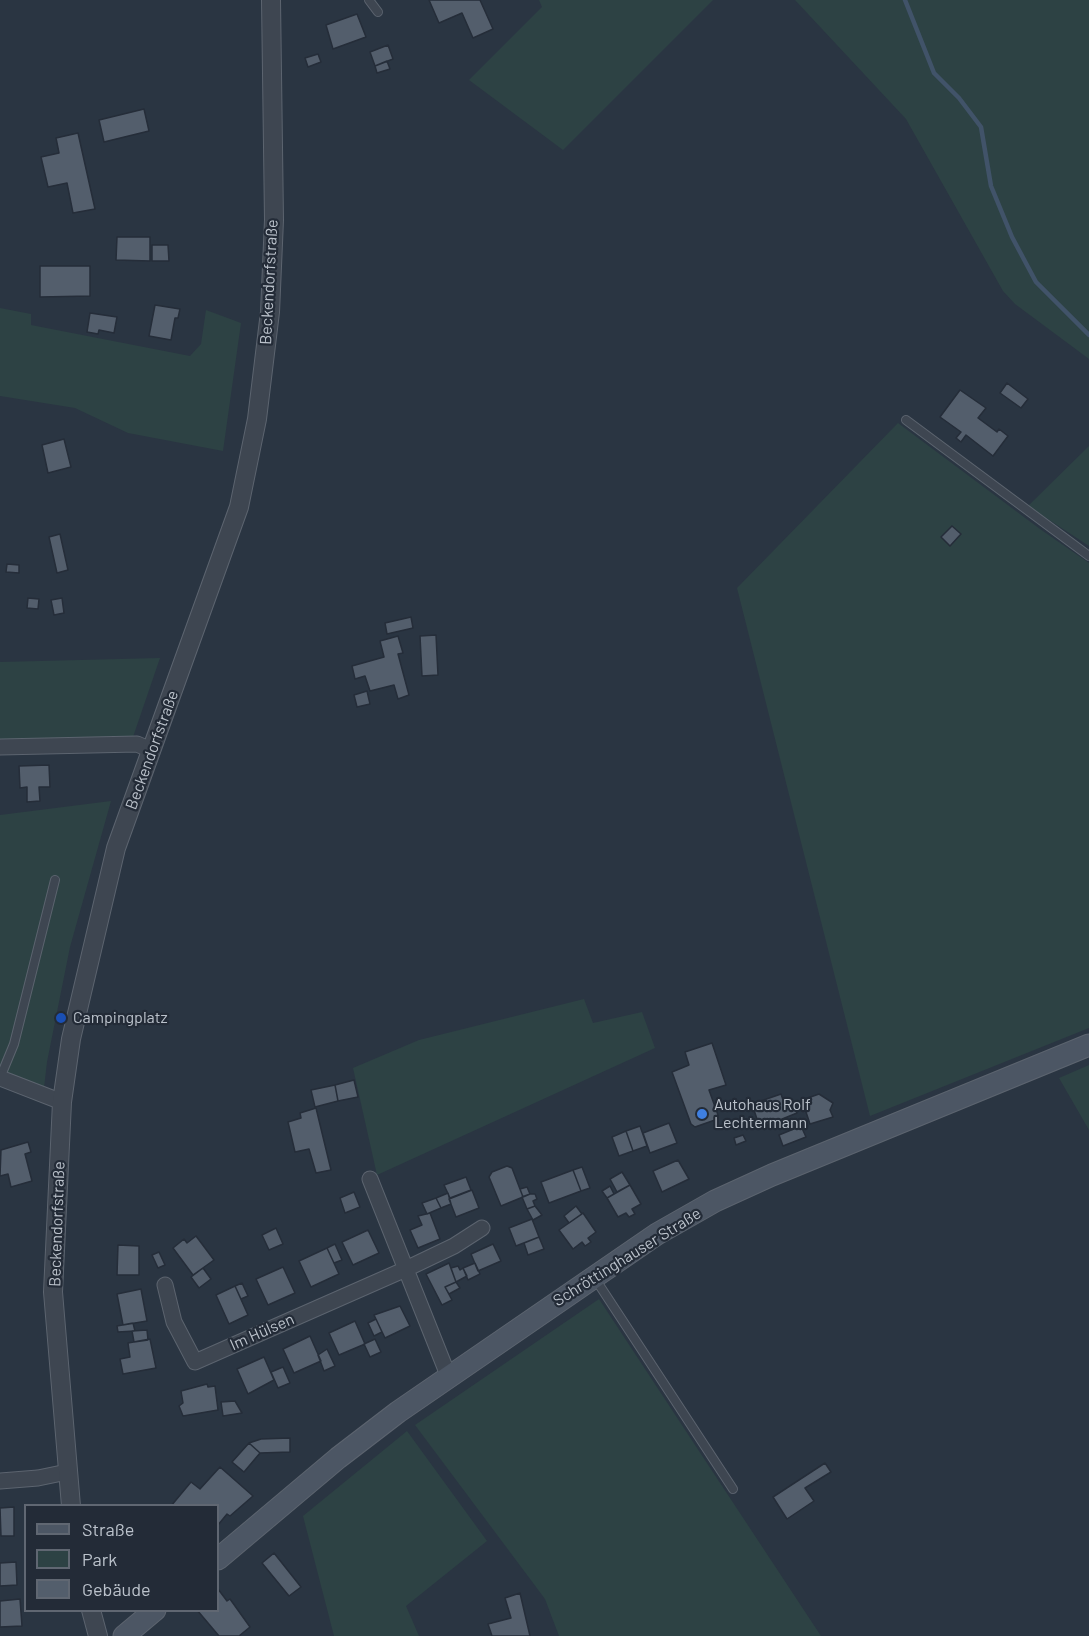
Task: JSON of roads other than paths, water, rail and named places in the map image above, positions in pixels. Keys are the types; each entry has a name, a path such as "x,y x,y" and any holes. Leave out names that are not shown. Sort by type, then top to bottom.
{"main road":[{"name":"Schröttinghauser Straße","path":"219,1558 338,1458 448,1376 594,1276 683,1219 772,1175 1089,1046"},
{"path":"124,1636 154,1612"}],"street":[{"name":"Beckendorfstraße","path":"71,1504 53,1292 62,1102 71,1039 91,948 117,848 239,507 257,419 270,312 273,232 271,0"},
{"path":"0,747 137,744 151,750"},
{"path":"0,1078 62,1102"},
{"path":"370,1179 448,1376"},
{"name":"Im Hülsen","path":"165,1285 174,1322 195,1362 406,1269 454,1246 482,1228"},
{"path":"0,1481 38,1478 67,1472"},
{"path":"91,1612 98,1636"}],"lane":[{"path":"373,1 378,12"},
{"path":"906,420 1089,556"},
{"path":"0,1078 14,1044 55,880"},
{"path":"594,1276 733,1490"}],"waterway":[{"path":"905,0 934,73 959,98 981,127 991,186 1012,237 1036,282 1089,335"}],"place":[{"name":"Campingplatz","path":"61,1018"},
{"name":"Autohaus Rolf Lechtermann","path":"702,1114"}]}
